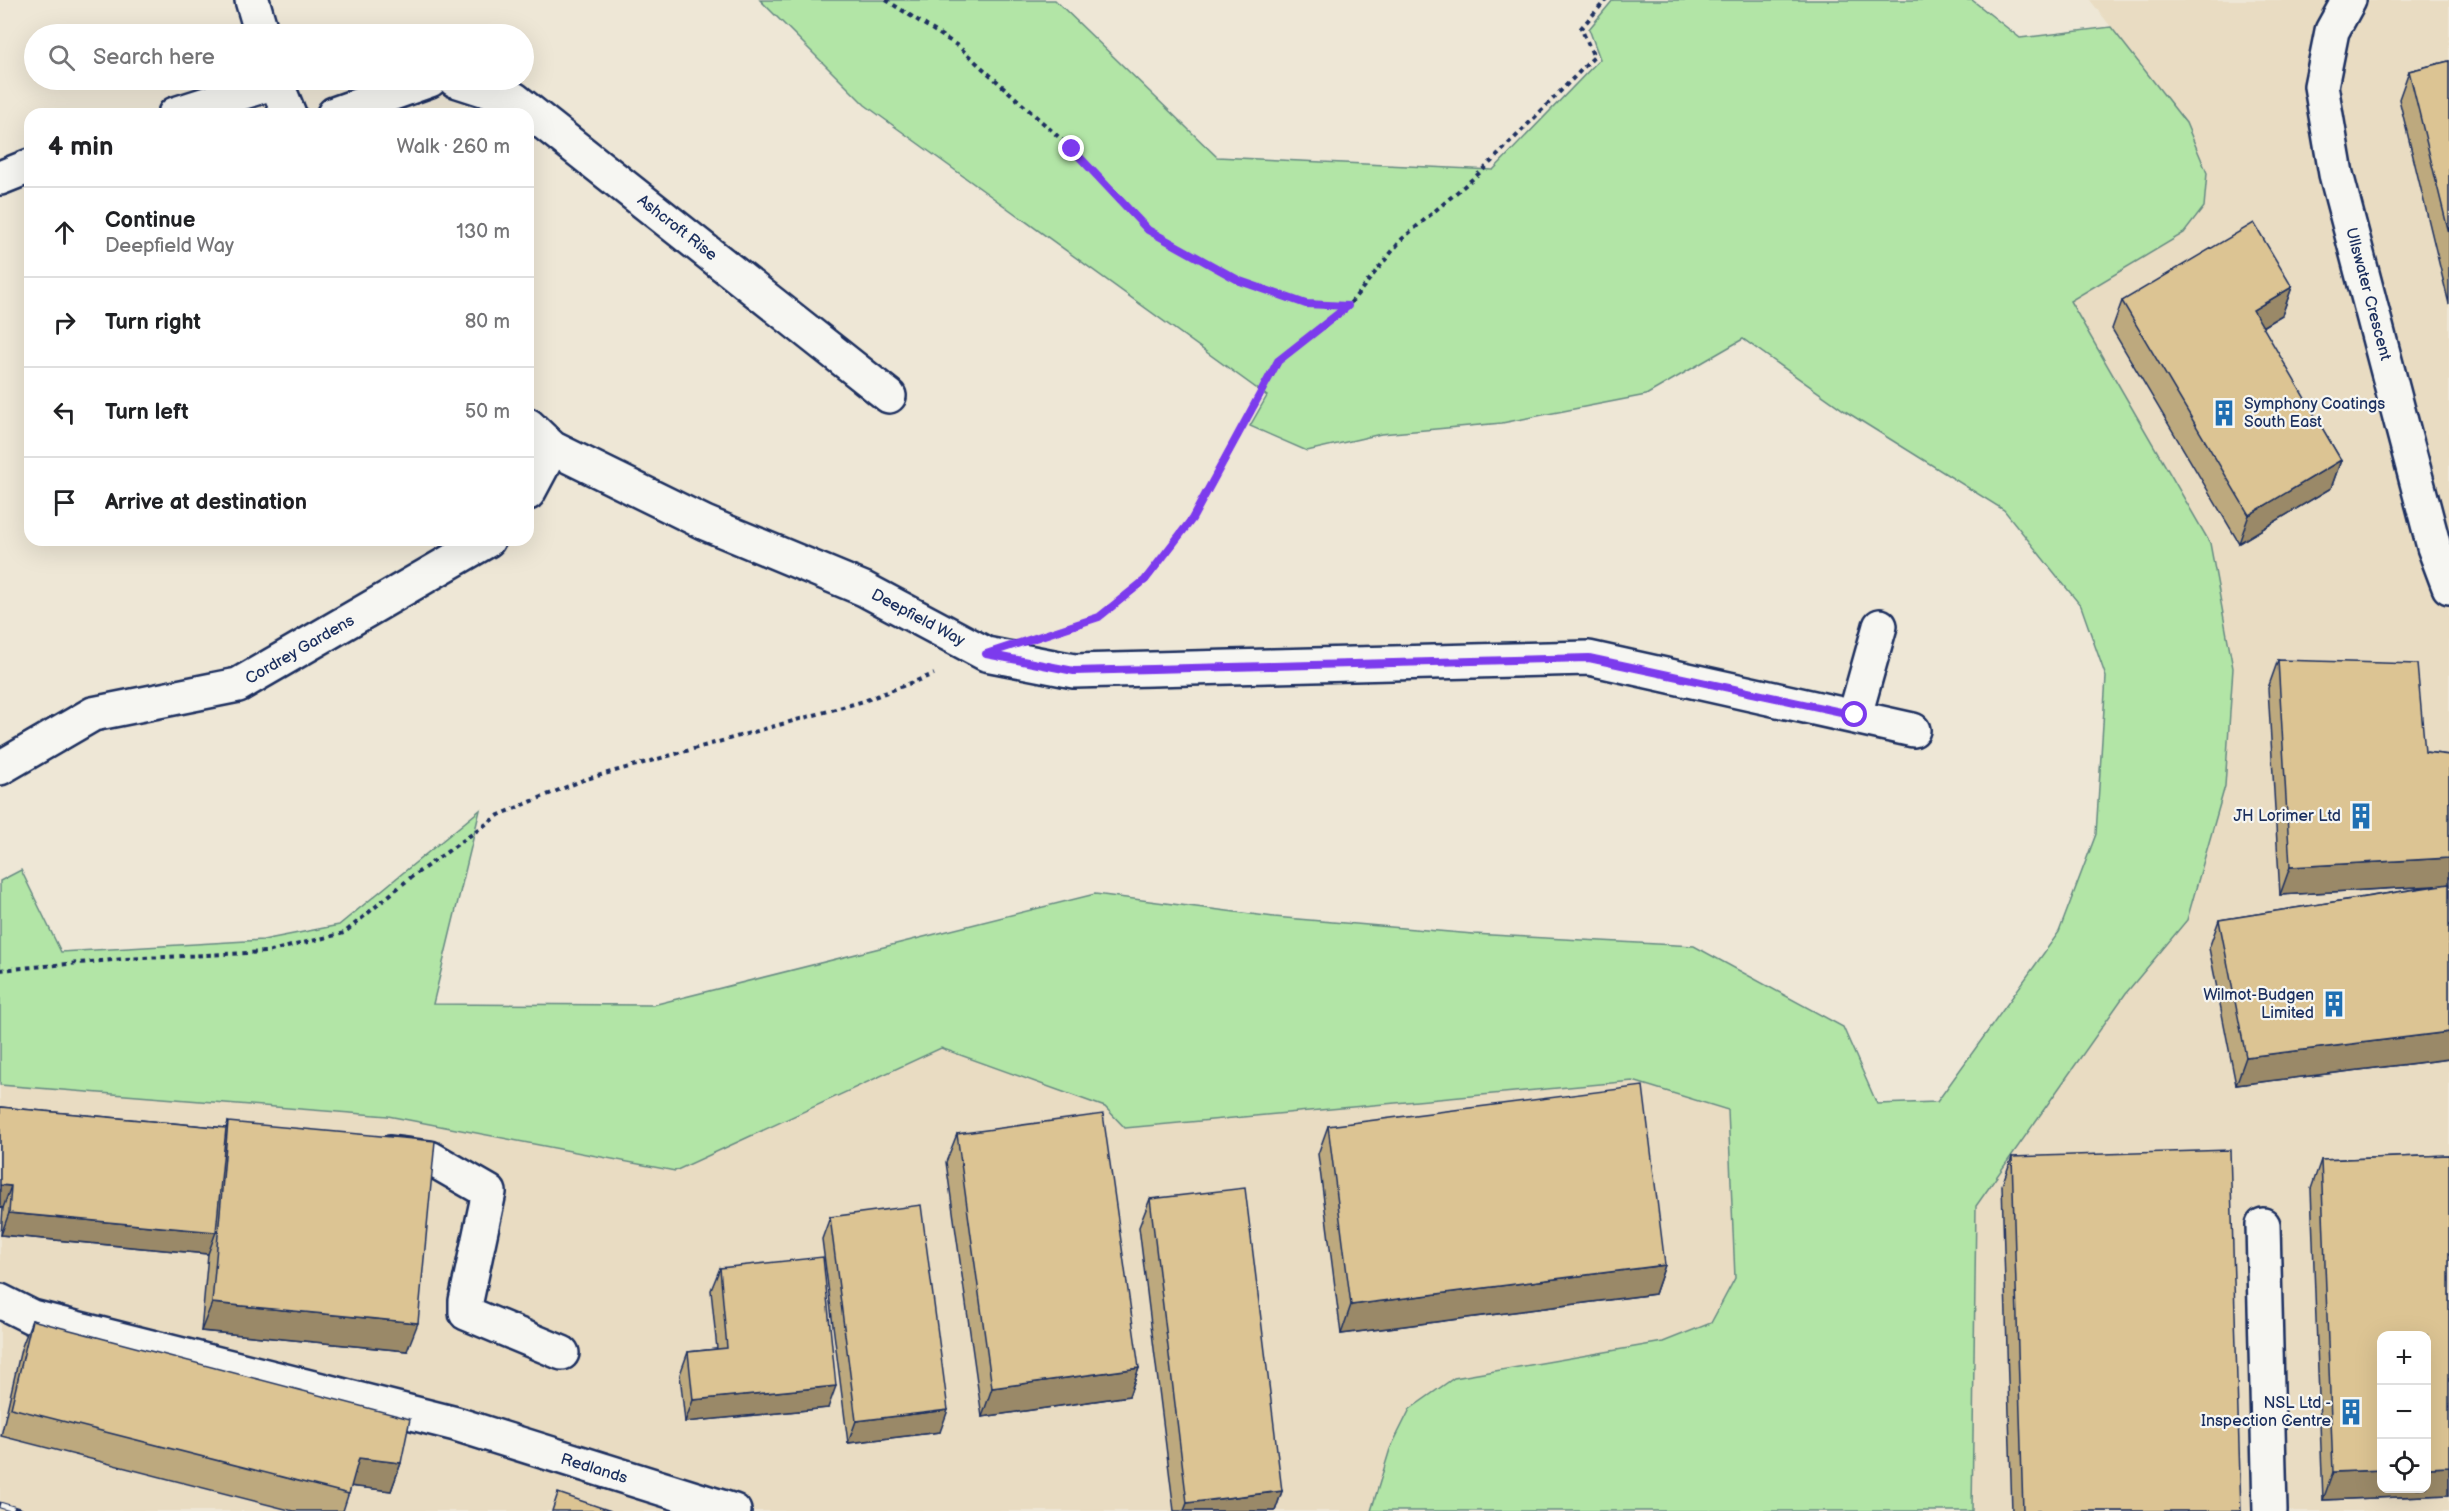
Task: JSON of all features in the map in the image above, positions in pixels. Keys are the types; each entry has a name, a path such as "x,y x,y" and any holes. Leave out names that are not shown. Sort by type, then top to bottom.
{"street":[{"path":"252,0 259,24"},
{"name":"Ullswater Crescent","path":"2349,0 2332,31 2320,86 2339,185 2434,547 2449,587"},
{"path":"193,108 248,90"},
{"path":"279,90 286,108"},
{"path":"351,108 402,90"},
{"name":"Ashcroft Rise","path":"486,90 514,99 525,108"},
{"name":"Ashcroft Rise","path":"534,115 889,396"},
{"path":"0,178 24,168"},
{"name":"Deepfield Way","path":"534,431 552,448 705,523 864,589 986,654 1074,671 1589,658 1855,715 1913,730"},
{"path":"534,482 552,448"},
{"name":"Cordrey Gardens","path":"0,768 93,714 238,685 478,546"},
{"path":"1855,715 1880,626"},
{"path":"360,1150 430,1158 489,1192 466,1301 466,1313 562,1353"},
{"path":"2263,1225 2270,1511"},
{"name":"Redlands","path":"0,1301 32,1317 456,1424 734,1511"}],"path":[{"path":"886,0 958,46 1072,149 1148,230 1240,281 1306,304 1348,306"},
{"path":"1065,628 1099,617 1145,580 1192,519 1278,361 1348,306 1402,239 1483,170 1594,57 1581,28 1606,0"},
{"path":"0,970 124,959 267,952 344,933 410,878 499,815 583,780 864,701 986,654"}],"shaded area":[{"path":"2090,0 2449,0 2449,1511 1972,1511 1976,1206 2126,993 2187,920 2210,543 2070,301 2184,233 2186,123"},
{"path":"941,1047 1105,1107 1125,1128 1633,1081 1728,1110 1735,1278 1711,1323 1663,1342 1454,1378 1390,1449 1371,1511 0,1511 0,1085 388,1116 675,1171"}],"green space":[{"path":"760,0 1055,0 1217,157 1493,170 1600,59 1589,29 1613,0 1972,0 2020,38 2111,27 2186,123 2207,173 2204,207 2184,233 2070,301 2210,543 2233,668 2225,786 2187,920 2126,993 1976,1206 1972,1511 1371,1511 1390,1449 1410,1409 1454,1378 1663,1342 1711,1323 1735,1278 1728,1110 1633,1081 1125,1128 1105,1107 941,1048 675,1171 388,1116 0,1085 0,881 21,870 61,952 263,940 339,925 480,810 433,1004 653,1005 1095,894 1274,917 1473,934 1694,946 1843,1027 1877,1104 1937,1102 2059,932 2096,834 2106,677 2081,606 2004,510 1845,411 1743,339 1646,395 1502,423 1381,434 1307,451 1250,426 1267,396 865,105"}],"building":[{"path":"2449,61 2449,234 2409,71"},
{"name":"Symphony Coatings South East","path":"2254,223 2292,287 2253,310 2341,460 2249,515 2122,301"},
{"name":"JH Lorimer Ltd","path":"2278,660 2417,664 2425,752 2449,755 2449,858 2290,867"},
{"name":"Wilmot-Budgen Limited","path":"2449,884 2449,1032 2246,1057 2219,920"},
{"path":"1643,1086 1665,1265 1351,1305 1328,1126"},
{"path":"0,1107 226,1128 216,1232 9,1213 11,1186 0,1185"},
{"path":"1103,1114 1139,1368 992,1388 957,1134"},
{"path":"228,1122 435,1141 418,1323 212,1303"},
{"path":"2230,1150 2241,1511 2023,1511 2012,1157"},
{"name":"NSL Ltd - Inspection Centre","path":"2449,1155 2449,1467 2431,1468 2431,1331 2377,1331 2377,1470 2333,1472 2321,1160"},
{"path":"1245,1188 1282,1491 1187,1503 1150,1199"},
{"path":"921,1205 948,1410 856,1421 830,1217"},
{"path":"823,1257 836,1386 693,1400 688,1352 727,1348 720,1268"},
{"path":"32,1320 410,1419 401,1463 359,1458 349,1494 11,1408"},
{"path":"558,1493 611,1511 552,1511"}],"railway":[{"path":"0,1505 20,1511"}],"place":[{"name":"Symphony Coatings South East","path":"2224,413"},
{"name":"JH Lorimer Ltd","path":"2361,816"},
{"name":"Wilmot-Budgen Limited","path":"2334,1004"},
{"name":"NSL Ltd - Inspection Centre","path":"2351,1412"}],"route":[{"path":"1072,149 1148,230 1240,281 1306,304 1348,306 1278,361 1192,519 1145,580 1099,617 986,654 1074,671 1589,658 1855,715"}]}
